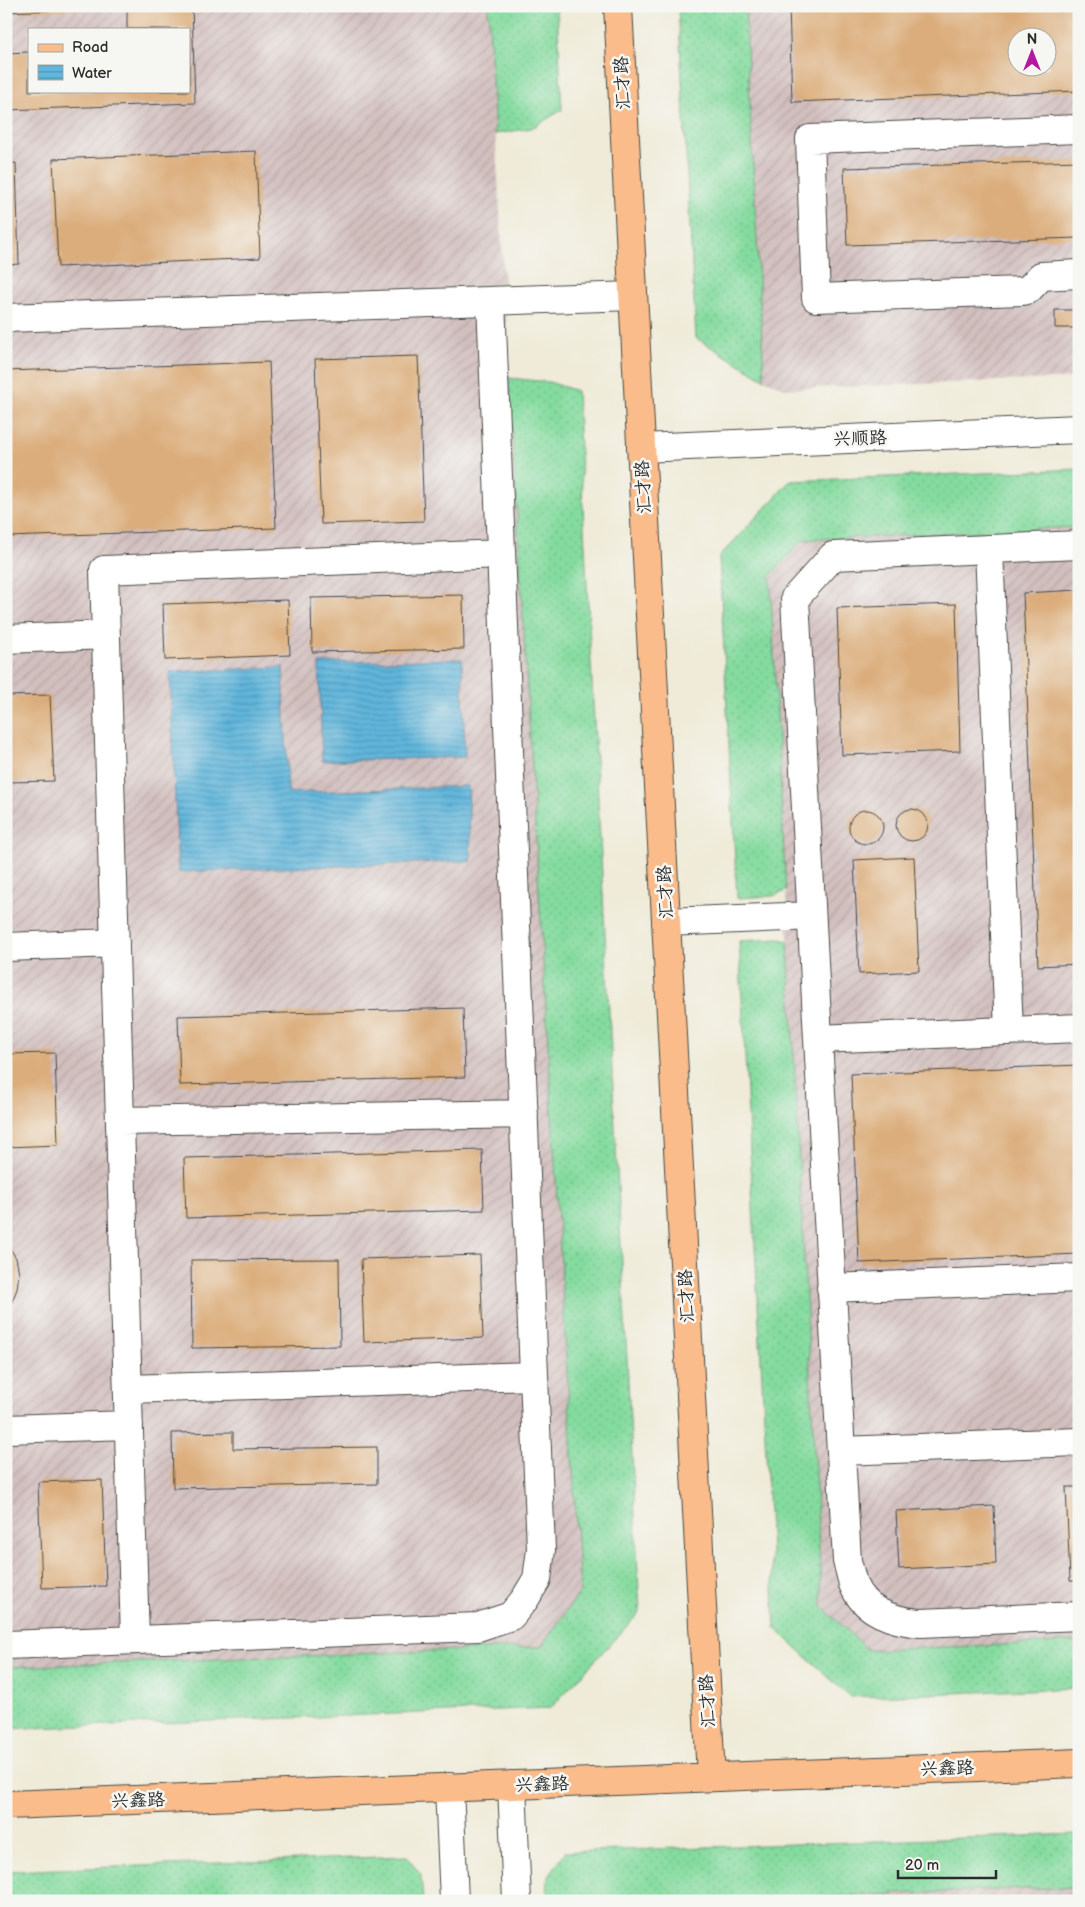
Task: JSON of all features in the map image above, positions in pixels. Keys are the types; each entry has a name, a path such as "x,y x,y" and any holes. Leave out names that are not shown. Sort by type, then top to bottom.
{"main road":[{"name":"汇才路","path":"618,6 711,1777"},
{"name":"兴鑫路","path":"6,1805 1079,1762"}],"street":[{"path":"1079,129 810,139 816,298 1022,291 1029,289 1042,276 1079,274"},
{"path":"6,318 633,296"},
{"path":"6,1645 478,1627 511,1616 525,1599 537,1579 541,1550 491,301"},
{"name":"兴顺路","path":"641,448 1079,429"},
{"path":"1079,545 833,556 795,598 847,1561 854,1585 865,1603 882,1614 902,1622 1079,1616"},
{"path":"989,549 1009,1031"},
{"path":"135,1640 104,570 501,554"},
{"path":"6,639 106,635"},
{"path":"666,922 811,916"},
{"path":"6,947 115,943"},
{"path":"818,1038 1079,1028"},
{"path":"120,1121 524,1114"},
{"path":"831,1288 1079,1278"},
{"path":"128,1389 534,1376"},
{"path":"6,1429 129,1425"},
{"path":"841,1450 1079,1442"},
{"path":"512,1785 518,1901"},
{"path":"449,1787 454,1901"}],"shaded area":[{"path":"6,6 488,6 580,1592 541,1647 6,1667"},
{"path":"745,6 1079,6 1079,378 786,389 764,379"},
{"path":"1079,527 1079,1642 868,1650 822,1607 770,576 802,540"},
{"path":"1079,1887 1079,1901 707,1901"}],"green space":[{"path":"488,6 557,6 562,110 532,128 495,134"},
{"path":"678,6 745,6 764,379 696,338"},
{"path":"509,378 549,382 577,391 640,1612 551,1708 6,1729 6,1667 541,1647 580,1592"},
{"path":"1079,469 1079,527 802,540 770,576 786,891 773,896 737,898 719,557 790,481"},
{"path":"780,939 788,941 822,1607 868,1650 1079,1642 1079,1688 850,1697 775,1628 739,941"},
{"path":"1079,1834 1079,1887 707,1901 546,1901 548,1877 565,1852"},
{"path":"407,1856 421,1875 423,1901 6,1901 6,1871"}],"water":[{"path":"462,659 465,757 322,761 319,663"},
{"path":"283,667 288,793 468,786 471,861 178,872 170,672"}],"building":[{"path":"6,6 118,6 118,8 6,12"},
{"path":"127,6 192,6 195,103 6,110 6,53 28,52 28,92 190,92 190,28 127,28"},
{"path":"789,6 1079,6 1079,91 792,102"},
{"path":"256,151 260,258 58,267 53,159"},
{"path":"1079,161 1079,238 847,245 844,168"},
{"path":"16,163 19,264 6,265 6,164"},
{"path":"1055,310 1079,310 1079,328 1055,328"},
{"path":"418,356 424,521 321,524 315,359"},
{"path":"269,362 276,528 6,537 6,371"},
{"path":"1079,590 1079,964 1038,966 1023,593"},
{"path":"463,595 464,649 312,652 311,598"},
{"path":"288,600 290,655 165,660 163,604"},
{"path":"956,604 960,751 842,755 837,608"},
{"path":"50,695 54,781 6,782 6,696"},
{"path":"912,809 924,813 928,825 924,837 912,841 900,837 896,825 900,813"},
{"path":"866,810 873,811 878,815 882,820 882,834 878,839 873,843 866,844 859,843 854,839 850,834 849,827 850,820 854,815 859,811"},
{"path":"914,857 919,971 859,974 854,860"},
{"path":"463,1008 465,1077 180,1085 178,1016"},
{"path":"55,1053 58,1145 6,1147 6,1054"},
{"path":"1079,1065 1079,1254 859,1263 851,1074"},
{"path":"482,1150 484,1210 186,1218 184,1158"},
{"path":"6,1242 16,1258 19,1273 17,1289 11,1304 6,1308"},
{"path":"480,1255 483,1338 364,1342 361,1259"},
{"path":"339,1259 340,1346 192,1348 191,1260"},
{"path":"233,1432 233,1449 377,1447 377,1484 173,1488 172,1433"},
{"path":"102,1480 106,1586 42,1588 38,1482"},
{"path":"1066,1487 1079,1487 1079,1581 1070,1581"},
{"path":"994,1506 996,1564 899,1569 896,1511"}]}
